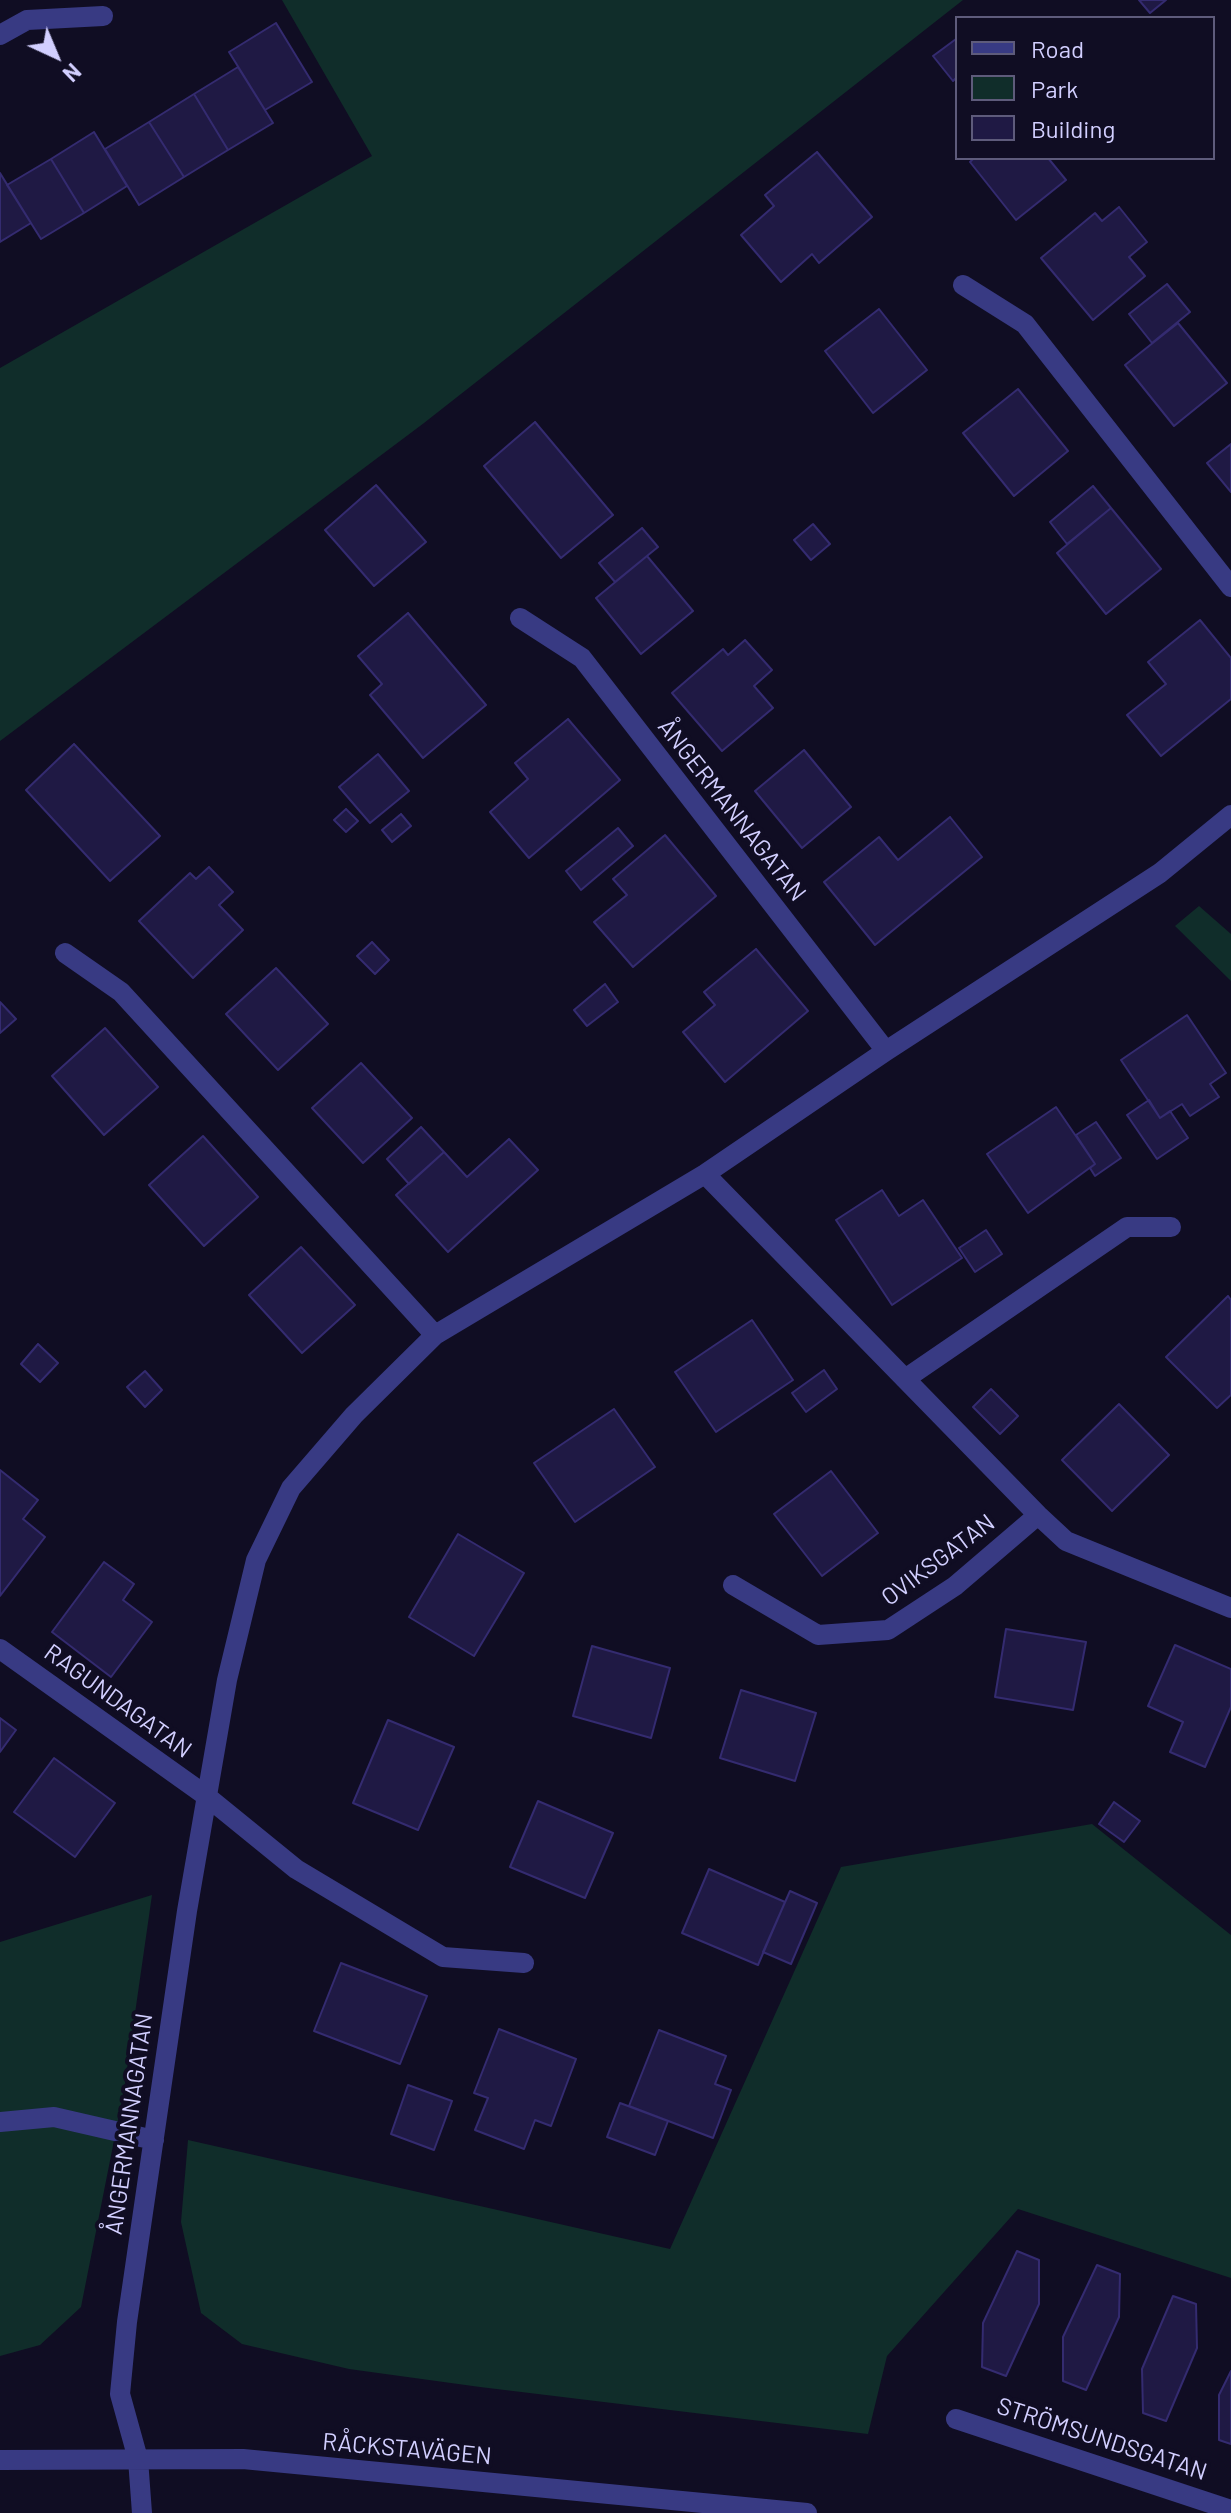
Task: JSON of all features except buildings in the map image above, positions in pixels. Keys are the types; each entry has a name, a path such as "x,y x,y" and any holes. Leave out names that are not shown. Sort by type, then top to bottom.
{"street":[{"path":"0,35 27,20 103,16"},
{"path":"963,285 1025,324 1231,587"},
{"name":"ÅNGERMANNAGATAN","path":"520,618 582,658 886,1051"},
{"name":"ÅNGERMANNAGATAN","path":"142,2513 138,2459 120,2394 127,2322 205,1795 227,1680 256,1560 291,1488 354,1415 435,1335 705,1174 886,1051 1160,873 1231,815"},
{"path":"65,953 121,992 435,1335"},
{"name":"OVIKSGATAN","path":"705,1174 1066,1541 1231,1608"},
{"path":"905,1379 1127,1227 1171,1227"},
{"name":"OVIKSGATAN","path":"733,1585 818,1635 888,1630 955,1586 1038,1515"},
{"name":"RAGUNDAGATAN","path":"0,1649 205,1795"},
{"path":"205,1795 296,1869 443,1957 524,1963"},
{"path":"0,2122 54,2117 154,2140"},
{"name":"STRÖMSUNDSGATAN","path":"956,2419 1231,2510"},
{"name":"RÅCKSTAVÄGEN","path":"0,2460 243,2459 807,2513"}],"green space":[{"path":"282,0 963,0 424,423 0,741 0,368 372,156"},
{"path":"1199,906 1231,934 1231,981 1175,926"},
{"path":"1092,1824 1231,1935 1231,2278 1018,2209 887,2356 868,2434 349,2369 242,2344 201,2313 181,2222 188,2140 670,2249 841,1867"},
{"path":"152,1895 124,2090 81,2307 40,2345 0,2356 0,1942"}]}
